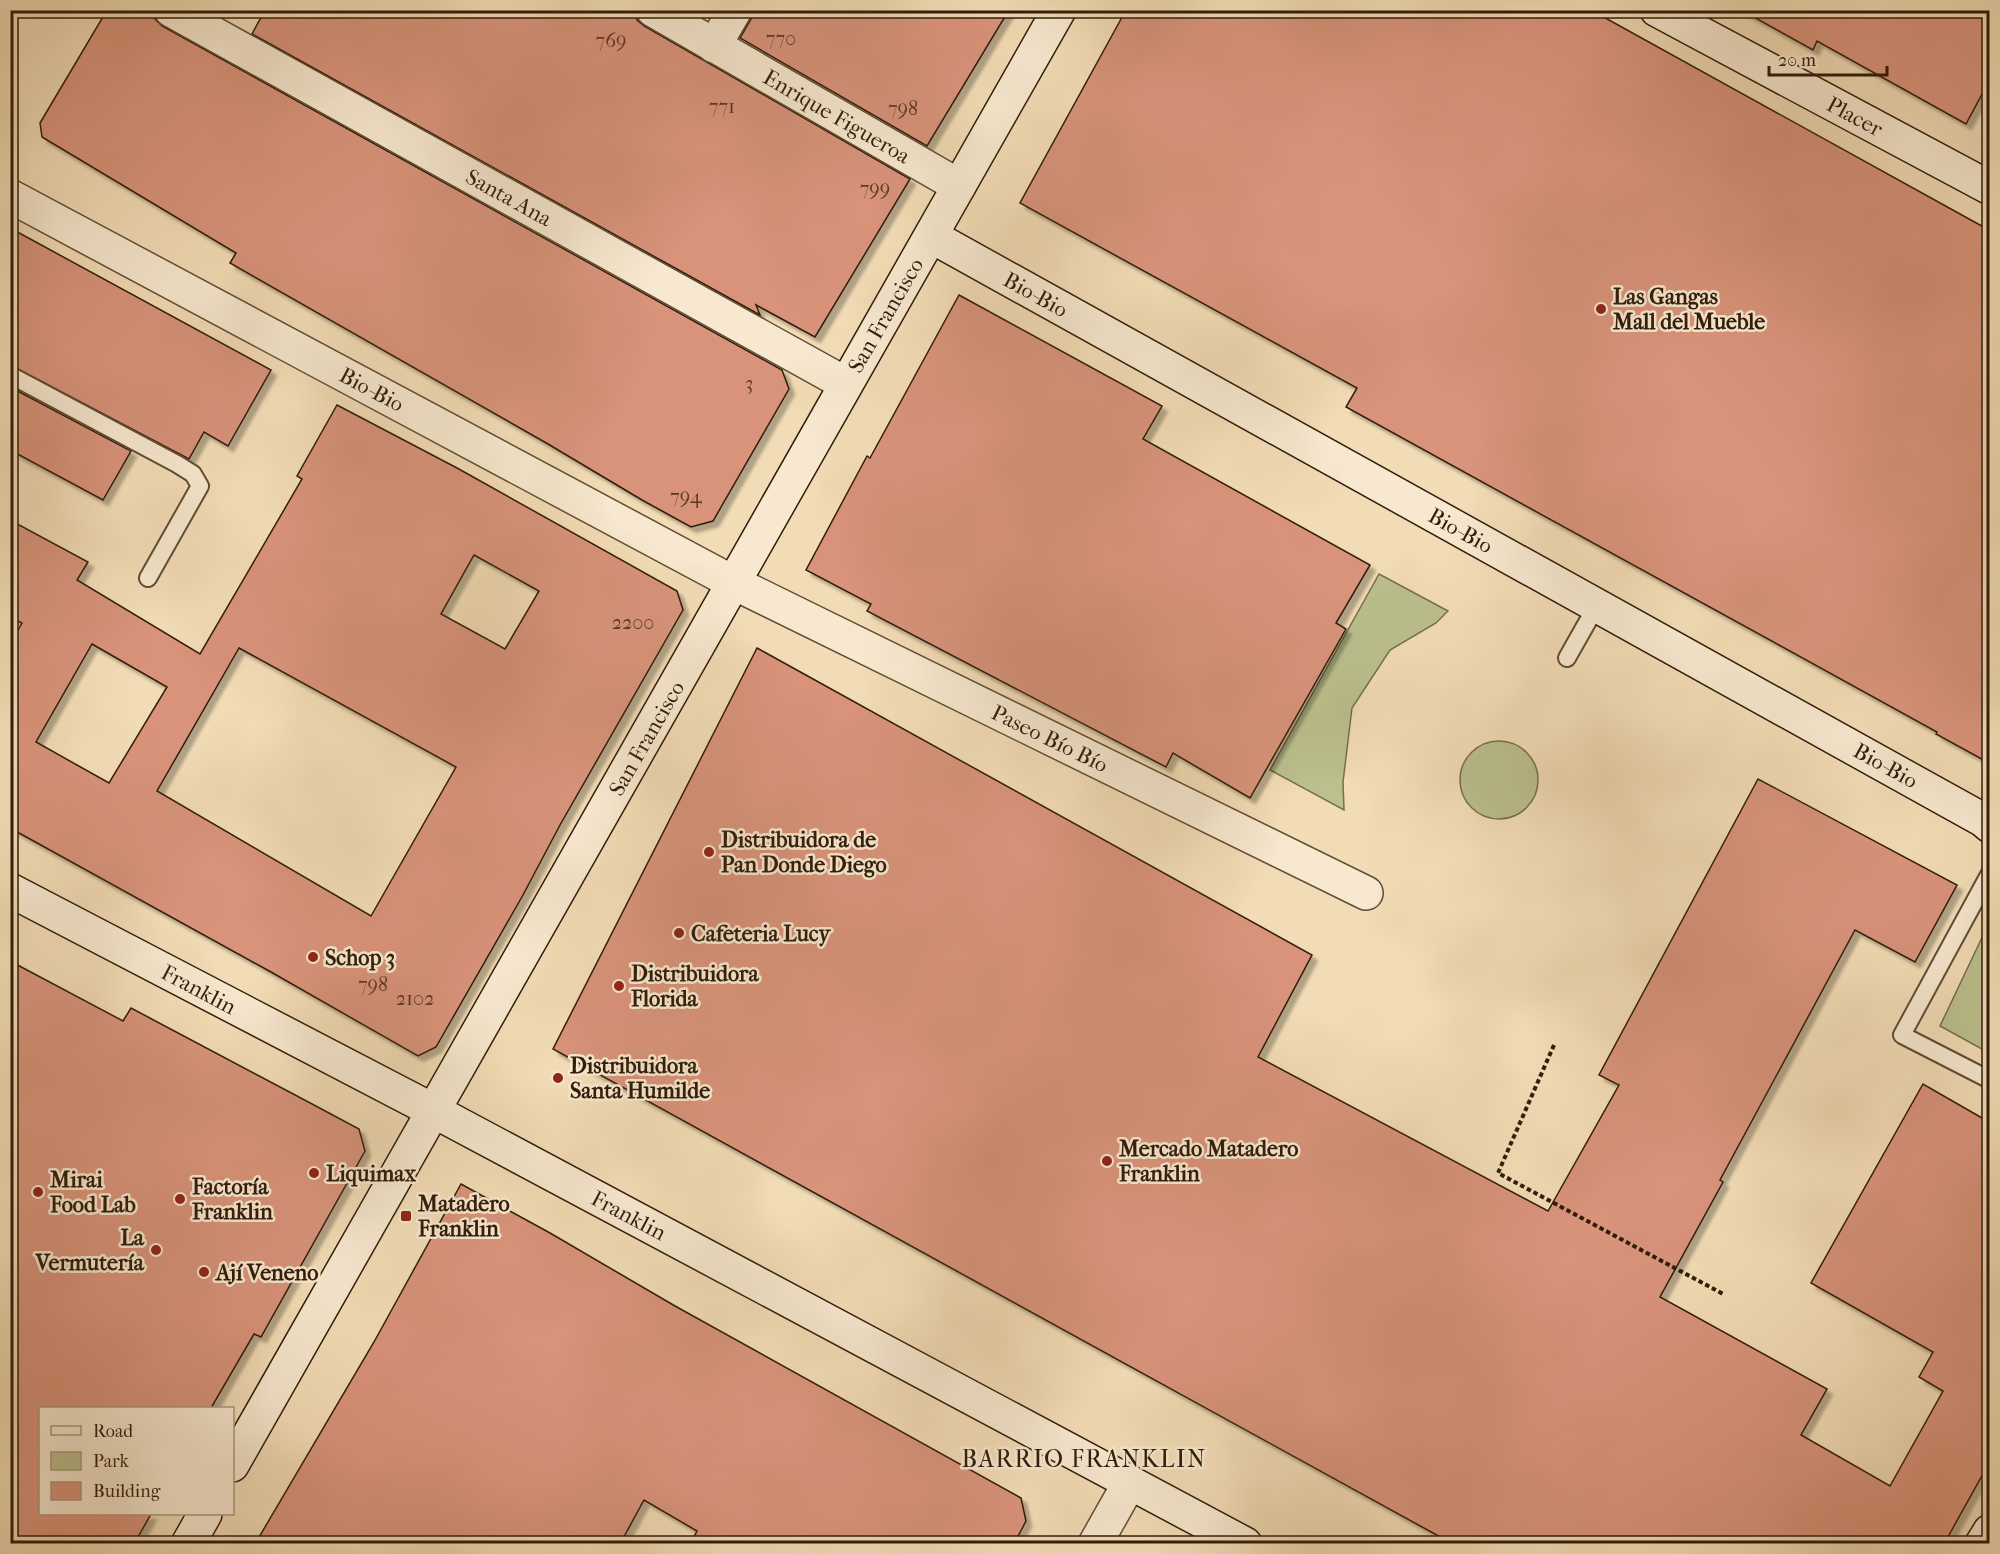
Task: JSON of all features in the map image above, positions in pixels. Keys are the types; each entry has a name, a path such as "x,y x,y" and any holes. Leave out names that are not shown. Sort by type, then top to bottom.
{"street":[{"name":"Santa Ana","path":"171,10 846,384"},
{"name":"Enrique Figueroa","path":"653,10 959,186"},
{"path":"714,46 735,10"},
{"name":"San Francisco","path":"234,1461 1059,10"},
{"name":"Placer","path":"1657,10 1989,188"},
{"name":"Bio-Bio","path":"10,196 734,583"},
{"name":"Bio-Bio","path":"930,236 1983,820 1989,826"},
{"name":"Paseo Bío Bío","path":"734,583 1366,892"},
{"name":"Franklin","path":"10,890 434,1111 1245,1544"},
{"path":"1095,1544 1130,1482"},
{"path":"188,1544 204,1515"},
{"path":"1982,1544 1989,1531"}],"lane":[{"path":"10,375 193,474 200,486 148,578"},
{"path":"1567,658 1597,605"},
{"path":"1989,873 1902,1035 1989,1080"}],"path":[{"path":"1554,1045 1498,1173 1725,1295"}],"green space":[{"path":"1379,574 1448,611 1436,623 1390,650 1352,708 1343,782 1344,810 1270,770"},
{"path":"1499,741 1514,744 1526,753 1535,765 1538,780 1535,795 1526,807 1514,816 1499,819 1484,816 1472,807 1463,795 1460,780 1463,765 1472,753 1484,744"},
{"path":"1987,927 1990,934 1989,1053 1940,1026"}],"building":[{"path":"107,10 142,10 162,26 782,370 789,389 713,521 691,527 642,500 230,263 236,253 42,137 40,123"},
{"path":"265,10 634,10 637,20 644,26 910,179 815,337 756,305 760,315 252,34"},
{"path":"754,10 1009,10 927,146 740,38"},
{"name":"Las Gangas Mall del Mueble","path":"1126,10 1591,10 1989,230 1989,763 1936,734 1937,732 1346,407 1357,388 1020,203"},
{"path":"1741,10 1989,10 1989,81 1966,124 1817,41 1813,50"},
{"path":"10,228 271,370 228,446 204,432 189,459 10,365"},
{"path":"959,295 1162,406 1143,439 1370,565 1336,623 1346,629 1250,798 1173,753 1166,767 867,611 871,604 806,570 867,456 870,458"},
{"path":"10,387 131,451 103,500 10,450"},
{"path":"337,405 457,468 677,591 683,610 436,1047 418,1056 10,828 10,644 22,623 10,617 10,520 88,562 77,580 200,654 302,479 297,476","holes":["474,555 539,591 505,649 441,614","92,644 167,687 109,783 36,742","239,648 456,767 371,916 157,791"]},
{"name":"Mercado Matadero Franklin","path":"757,648 1312,955 1258,1057 1548,1211 1619,1085 1599,1075 1758,779 1957,885 1915,962 1855,930 1720,1180 1723,1182 1660,1297 1827,1389 1801,1435 1890,1486 1943,1391 1919,1377 1933,1352 1811,1283 1923,1084 1989,1122 1989,1463 1944,1544 1453,1544 553,1049"},
{"path":"10,961 123,1021 131,1008 359,1129 365,1151 261,1337 254,1334 212,1407 39,1407 39,1515 150,1515 134,1544 10,1544"},
{"path":"461,1184 1021,1498 1026,1521 1014,1544 690,1544 697,1531 644,1500 620,1544 255,1544 374,1342"}],"place":[{"name":"Las Gangas Mall del Mueble","path":"1601,309"},
{"name":"Distribuidora de Pan Donde Diego","path":"709,852"},
{"name":"Cafeteria Lucy","path":"679,933"},
{"name":"Schop 3","path":"313,957"},
{"name":"Distribuidora Florida","path":"619,986"},
{"name":"Distribuidora Santa Humilde","path":"558,1078"},
{"name":"Mercado Matadero Franklin","path":"1107,1161"},
{"name":"Liquimax","path":"314,1173"},
{"name":"Mirai Food Lab","path":"38,1192"},
{"name":"Factoría Franklin","path":"180,1199"},
{"name":"Matadero Franklin","path":"406,1216"},
{"name":"La Vermutería","path":"156,1250"},
{"name":"Ají Veneno","path":"204,1272"}],"district":[{"name":"BARRIO FRANKLIN","path":"1084,1459"}]}
